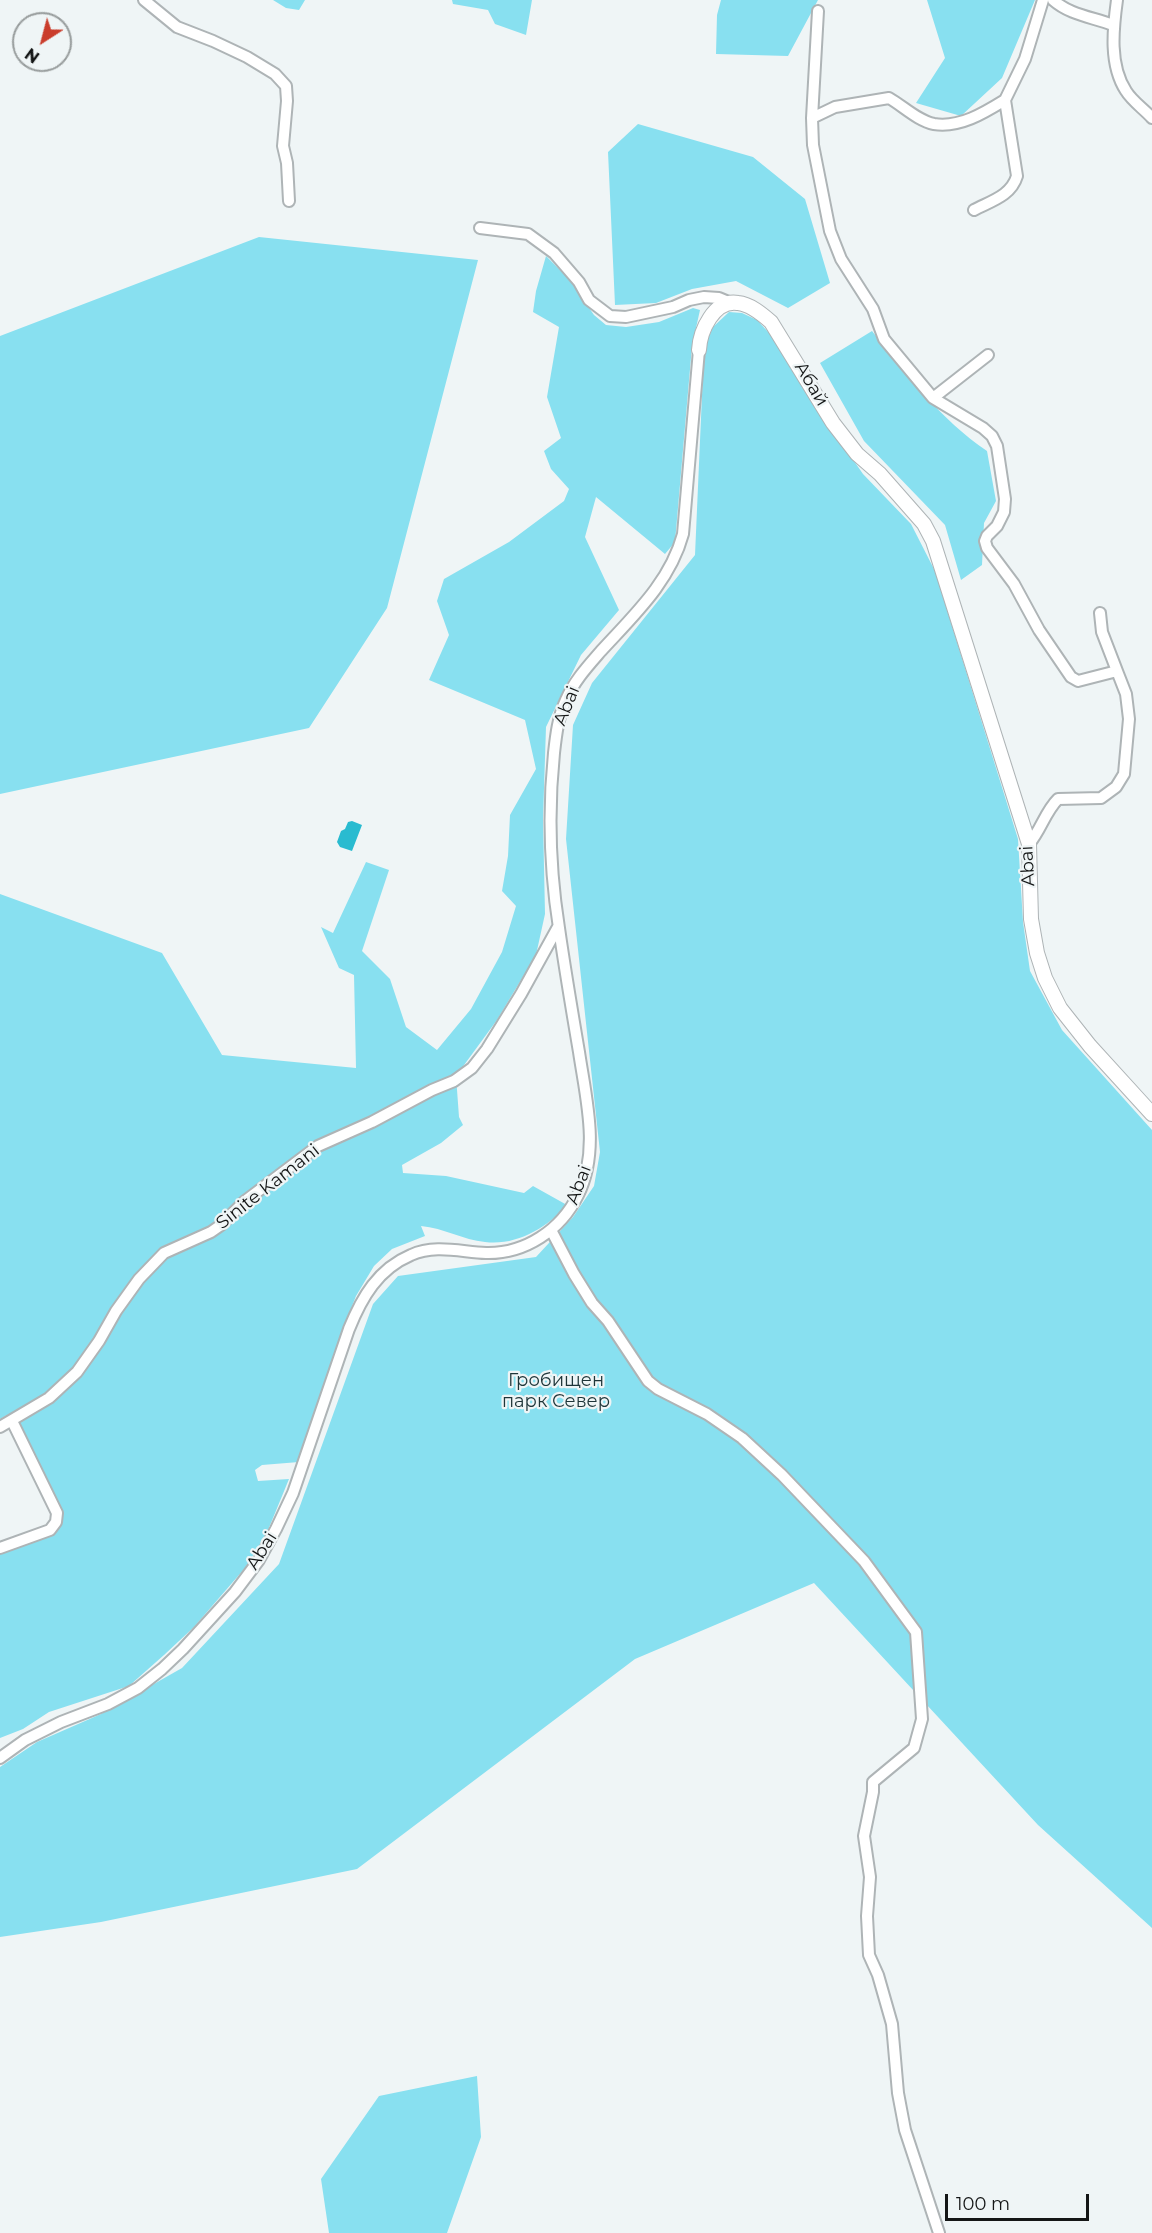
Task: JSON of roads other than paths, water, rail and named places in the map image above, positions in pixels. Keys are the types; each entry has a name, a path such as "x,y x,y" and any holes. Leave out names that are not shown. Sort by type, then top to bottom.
{"street":[{"path":"144,0 177,27 247,57 275,75 286,86 283,146 287,163 289,201"},
{"path":"812,117 835,107 889,98 934,124 960,122 981,115 1005,100 1025,59 1043,0"},
{"path":"1053,0 1073,13 1093,17 1113,25"},
{"path":"1117,0 1113,25 1116,68 1126,91 1152,118"},
{"path":"818,11 812,117 813,145 830,231 841,259 873,309 884,339 933,398 983,428 992,436 997,446 1005,499 1004,512 997,526 985,541 987,548 1014,584 1039,630 1071,677 1078,681 1117,671"},
{"path":"974,210 1006,193 1014,186 1017,176 1005,100"},
{"path":"480,228 528,234 554,253 579,282 589,300 610,316 626,317 673,307 689,300 705,297 719,298 731,303"},
{"path":"699,350 699,340 706,323 717,311 731,303"},
{"name":"Абай","path":"731,303 739,303 760,312 771,322 839,431 857,454 880,474 924,524 933,541 1029,844"},
{"name":"Abai","path":"0,1758 25,1740 61,1722 108,1704 138,1688 162,1670 235,1592 259,1560 293,1493 358,1305 369,1287 382,1273 413,1254 452,1249 486,1253 511,1251 531,1244 567,1215 578,1196 586,1176 590,1150 589,1116 558,926 552,873 554,756 557,726 566,699 581,673 649,599 678,553 684,523 699,350"},
{"path":"933,398 988,355"},
{"path":"1029,844 1037,835 1052,805 1058,799 1101,798 1116,787 1124,774 1128,719 1126,694 1102,632 1100,612"},
{"name":"Abai","path":"1029,844 1031,919 1036,953 1045,978 1060,1008 1090,1046 1152,1114"},
{"name":"Sinite Kamani","path":"0,1427 49,1398 77,1372 122,1303 164,1253 221,1225 244,1201 318,1146 454,1081 472,1068 487,1049 521,994 558,926"},
{"path":"551,1230 592,1303 608,1321 648,1381 658,1389 707,1414 742,1438 782,1475 864,1561 916,1632 922,1719 914,1748 873,1782 864,1836 870,1877 867,1916 869,1955 878,1975 892,2024 898,2092 905,2130 939,2233"},
{"path":"0,1548 50,1530 56,1522 57,1513 12,1421"}],"park label":[{"name":"Гробищен парк Север","path":"556,1391"}]}
